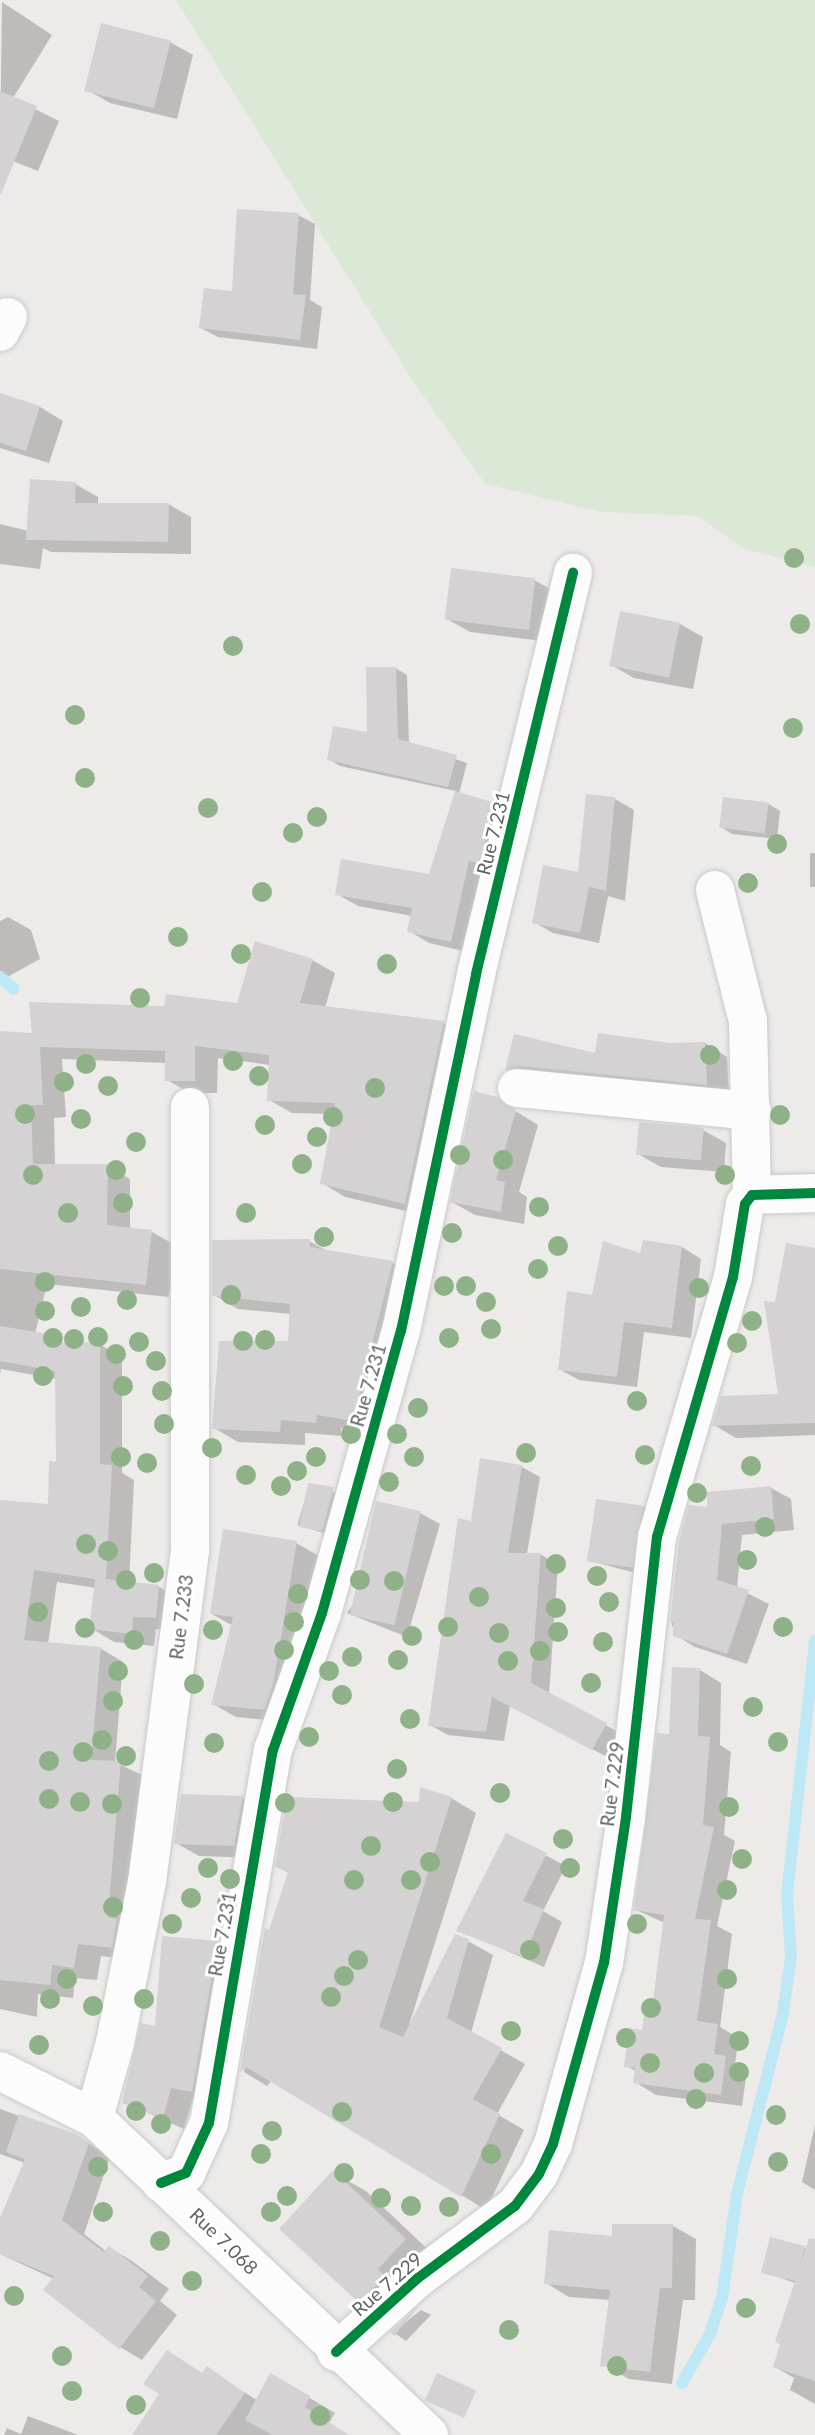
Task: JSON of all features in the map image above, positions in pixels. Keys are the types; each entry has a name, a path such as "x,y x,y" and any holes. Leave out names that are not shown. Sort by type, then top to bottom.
{"street":[{"name":"Rue 7.231","path":"160,2183 186,2173 209,2123 273,1750 322,1613 401,1331 476,974 573,573"},
{"name":"Rue 7.229","path":"336,2352 418,2278 514,2206 539,2174 564,2116 604,1963 626,1817 657,1537 733,1277 745,1204 751,1195 752,1111 748,1021 715,890"},
{"path":"517,1088 752,1111"},
{"name":"Rue 7.233","path":"94,2118 114,2043 147,1882 190,1551 190,1107"},
{"path":"751,1195 815,1193"},
{"name":"Rue 7.068","path":"3,2079 94,2118 160,2183 215,2230 336,2352 429,2435"}],"green space":[{"path":"176,0 815,0 815,567 744,549 698,516 602,512 485,484 413,381"}],"building":[{"path":"101,23 171,40 154,108 84,91"},
{"path":"0,91 37,106 1,194 0,194"},
{"path":"237,209 299,213 293,294 306,295 300,340 199,328 204,288 232,291"},
{"path":"0,393 40,406 26,451 0,443"},
{"path":"30,479 76,482 75,503 169,503 168,542 26,540"},
{"path":"451,568 535,578 529,630 445,620"},
{"path":"620,611 680,623 669,678 609,666"},
{"path":"366,667 396,667 398,739 457,755 448,787 327,760 333,726 367,732"},
{"path":"455,791 495,803 480,864 469,861 451,942 407,932 412,908 335,895 341,859 429,874"},
{"path":"586,794 615,797 606,891 589,887 580,933 532,923 543,865 578,872"},
{"path":"723,797 769,803 765,833 719,828"},
{"path":"255,941 313,959 300,1003 444,1021 405,1204 320,1184 335,1103 267,1101 269,1055 195,1046 195,1081 165,1081 165,1051 40,1047 43,1105 31,1105 33,1164 108,1164 107,1225 152,1230 146,1285 0,1269 0,1031 32,1033 29,1002 164,1006 166,994 237,1003"},
{"path":"598,1033 670,1043 705,1042 707,1085 519,1066 505,1070 514,1034 595,1053"},
{"path":"474,1091 497,1097 516,1110 496,1180 505,1182 501,1212 450,1202"},
{"path":"639,1122 704,1128 701,1161 636,1155"},
{"path":"310,1239 310,1247 393,1261 353,1421 317,1415 316,1423 281,1420 280,1432 212,1429 219,1341 288,1341 290,1304 212,1296 212,1240"},
{"path":"643,1240 682,1246 672,1328 624,1322 617,1377 558,1370 567,1291 592,1295 603,1241 640,1253"},
{"path":"786,1243 815,1248 815,1423 712,1426 721,1396 778,1394 764,1301 775,1302"},
{"path":"0,1326 49,1334 47,1343 100,1342 100,1464 112,1465 106,1579 159,1585 156,1618 133,1617 132,1634 89,1629 95,1579 34,1570 24,1640 101,1647 91,1760 121,1761 108,1917 117,1919 112,1948 78,1944 74,1968 52,1965 50,1985 0,1980 0,1500 48,1504 49,1461 56,1462 55,1371 0,1361"},
{"path":"480,1458 522,1465 508,1553 541,1553 531,1683 607,1723 592,1750 492,1697 486,1732 428,1726 458,1518 471,1521"},
{"path":"308,1483 334,1487 322,1531 299,1527"},
{"path":"771,1486 774,1519 722,1524 717,1580 749,1590 727,1654 673,1636 673,1622 670,1622 679,1541 689,1505 707,1507 707,1492"},
{"path":"596,1499 644,1506 635,1568 587,1561"},
{"path":"376,1501 421,1511 395,1625 350,1615"},
{"path":"223,1529 297,1541 273,1685 264,1710 211,1705 233,1617 210,1614"},
{"path":"672,1667 700,1668 698,1736 710,1737 703,1825 714,1827 695,1919 711,1920 697,2021 718,2024 714,2054 726,2056 721,2095 633,2083 635,2068 624,2067 629,2028 642,2030 644,2015 651,2016 664,1915 634,1910 657,1733 669,1734"},
{"path":"420,1787 452,1797 379,2027 403,2037 455,1934 469,1939 447,2018 502,2048 473,2099 500,2114 461,2197 246,2067 240,2072 265,1928 269,1930 288,1872 275,1867 287,1797 419,1802"},
{"path":"181,1794 243,1796 234,1846 174,1844"},
{"path":"506,1833 547,1853 523,1901 544,1909 524,1957 456,1931"},
{"path":"162,1936 218,1941 192,2092 171,2088 163,2118 122,2103 141,2023 155,2026"},
{"path":"19,2114 76,2134 89,2143 62,2220 104,2252 109,2246 148,2276 139,2287 156,2301 119,2349 43,2290 54,2276 0,2254 0,2218 25,2159 6,2152"},
{"path":"333,2170 406,2239 378,2269 386,2277 358,2302 279,2229"},
{"path":"612,2224 673,2224 672,2288 660,2288 650,2372 600,2366 610,2290 544,2284 549,2230 612,2236"},
{"path":"770,2237 805,2246 800,2265 809,2238 815,2239 815,2381 773,2367 780,2344 775,2342 795,2281 761,2273"},
{"path":"419,2306 394,2336 390,2332"},
{"path":"167,2350 202,2373 207,2366 245,2393 216,2435 132,2435 159,2394 143,2384"},
{"path":"270,2373 310,2396 305,2407 349,2435 272,2435 245,2420"},
{"path":"437,2373 476,2390 464,2418 425,2400"}],"waterway":[{"path":"0,977 14,989"},
{"path":"682,2383 710,2334 722,2298 737,2194 782,2018 791,1957 787,1895 815,1641"}],"cycle path":[{"path":"161,2183 186,2173 209,2123 273,1750 322,1613 401,1331 476,974 573,573"},
{"path":"336,2352 418,2278 515,2206 539,2174 553,2144 604,1963 626,1817 657,1537 733,1277 745,1204 752,1195 815,1193"}]}
